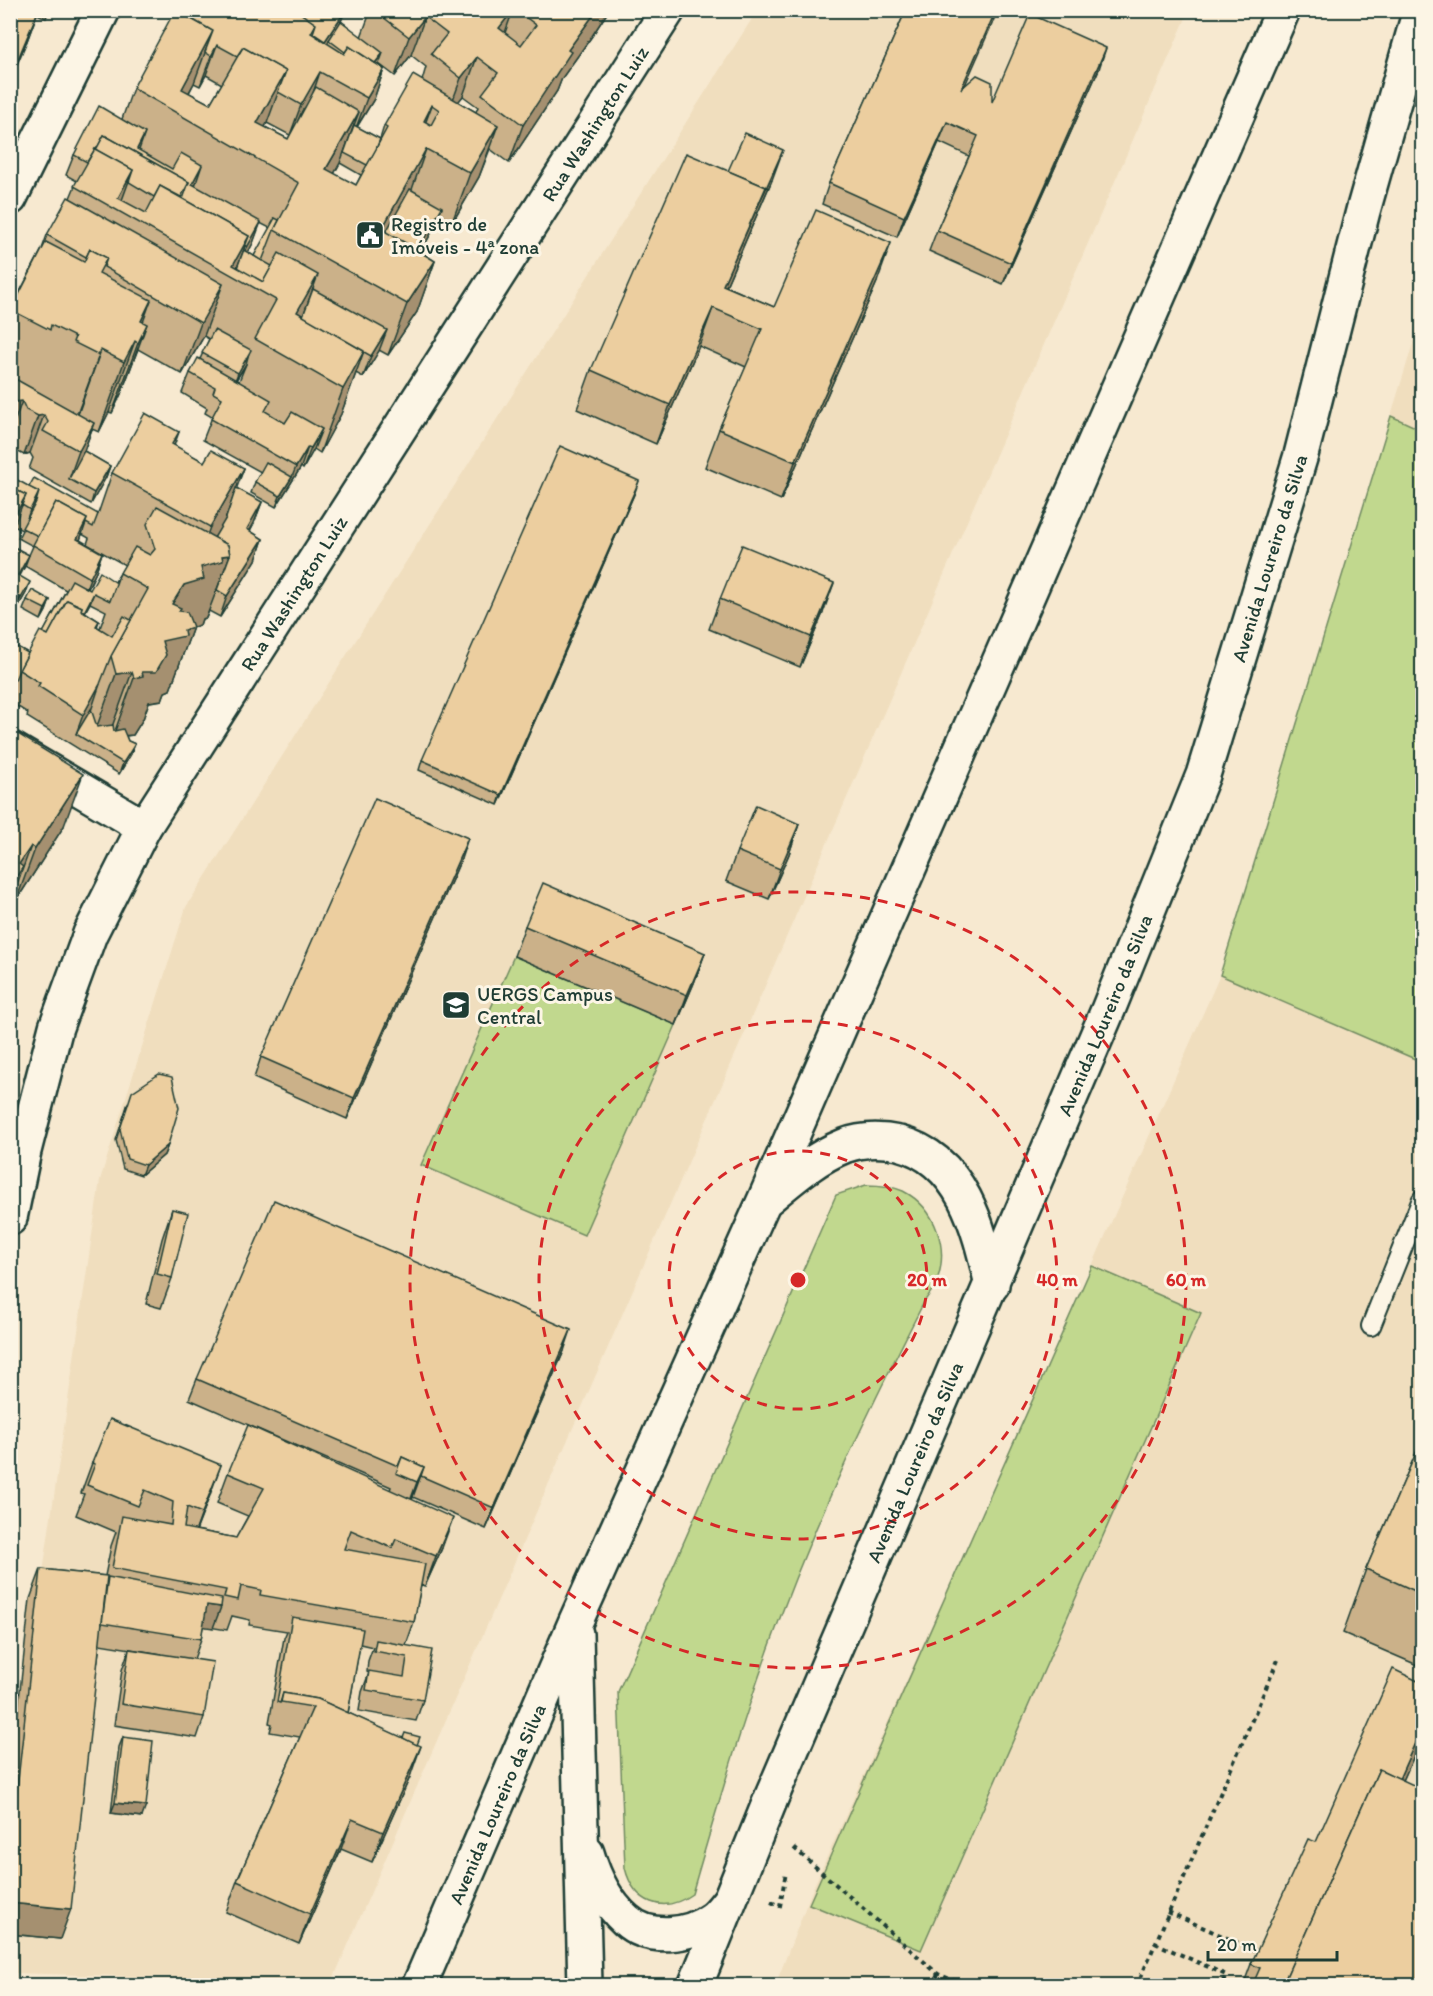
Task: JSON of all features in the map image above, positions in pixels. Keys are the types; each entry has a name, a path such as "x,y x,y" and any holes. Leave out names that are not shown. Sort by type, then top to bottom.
{"main road":[{"path":"10,198 103,10"},
{"name":"Rua Washington Luiz","path":"10,1218 24,1151 57,1027 90,934 144,827 668,10"},
{"name":"Avenida Loureiro da Silva","path":"419,1986 575,1623 764,1201 1283,10"},
{"name":"Avenida Loureiro da Silva","path":"695,1986 1108,1010 1203,775 1301,455 1363,211 1420,10"},
{"path":"10,748 144,827"},
{"path":"764,1201 809,1165 845,1145 861,1140 878,1139 910,1146 946,1171 962,1192 972,1212 982,1243 992,1285"},
{"name":"Avenida Loureiro da Silva","path":"575,1623 585,1986"},
{"path":"580,1828 592,1871 612,1905 628,1922 648,1931 672,1935 694,1929 713,1918 732,1894"}],"lane":[{"path":"1371,1326 1422,1199"}],"path":[{"path":"1137,1986 1278,1660"},
{"path":"789,1856 791,1845 938,1974 966,1986"},
{"path":"732,1894 780,1906 787,1866"},
{"path":"1168,1912 1269,1957"},
{"path":"1155,1943 1226,1975 1221,1986"},
{"path":"933,1986 938,1974"}],"shaded area":[{"name":"UERGS Campus Central","path":"757,11 1189,11 332,1982 11,1973 11,1792 100,1180 186,907"},
{"path":"1422,314 1422,1985 775,1986 813,1888 1037,1391 1220,975"}],"green space":[{"path":"1391,416 1422,430 1422,1062 1220,975"},
{"path":"514,956 676,1025 584,1235 421,1165"},
{"path":"866,1185 899,1189 914,1198 924,1208 937,1231 940,1243 940,1270 935,1286 924,1302 850,1453 792,1588 745,1718 692,1894 671,1904 651,1902 635,1890 625,1868 618,1692 836,1195"},
{"path":"1092,1266 1201,1313 921,1950 809,1904"}],"building":[{"path":"10,10 38,11 10,78"},
{"path":"175,10 213,31 182,89 210,104 243,47 286,71 257,123 288,139 316,87 359,112 326,169 356,185 387,128 384,126 413,75 498,125 470,173 426,149 382,229 435,261 407,304 274,230 299,183 133,88","holes":["432,105 439,110 431,125 424,121"]},
{"path":"185,10 296,10 316,24 311,33 344,54 349,46 384,69 367,98 320,72 301,105 278,92 286,71 243,47 237,56 217,45 211,56 205,52 213,31 183,14"},
{"path":"296,10 345,11 325,41 313,33 316,24"},
{"path":"374,10 513,10 499,28 521,45 536,25 516,10 597,10 568,50 571,52 523,125 482,94 498,73 477,57 461,78 431,54 447,34 425,17 409,37"},
{"path":"906,10 996,10 961,89 977,75 992,82 992,102 1030,14 1106,48 1011,263 937,230 978,136 947,122 904,217 829,183"},
{"path":"341,21 383,53 375,63 349,46 345,52 329,40"},
{"path":"99,106 145,133 137,149 172,169 181,153 202,165 192,184 261,222 245,251 272,266 263,282 237,268 249,236 183,199 189,182 104,135 87,162 74,155"},
{"path":"354,125 380,139 367,165 344,153"},
{"path":"745,133 783,150 763,195 766,187 728,171"},
{"path":"104,135 189,182 181,197 160,186 154,197 129,182 133,170 96,150"},
{"path":"95,149 133,170 118,198 146,213 160,186 249,236 233,265 263,282 279,253 318,275 297,312 364,351 343,389 255,339 276,300 74,186"},
{"path":"686,153 766,187 723,285 774,307 816,210 891,243 795,462 719,429 762,329 713,308 670,405 591,370"},
{"path":"410,189 442,207 418,250 386,232"},
{"path":"68,197 223,284 201,323 104,267 107,258 90,249 86,257 47,235"},
{"path":"275,218 279,220 262,261 254,256"},
{"path":"46,242 84,262 90,249 107,258 99,273 151,300 141,321 147,324 138,343 135,341 124,362 101,350 99,355 73,342 75,337 51,325 50,330 11,310"},
{"path":"313,289 387,330 371,356 303,316"},
{"path":"214,330 251,350 238,373 202,353"},
{"path":"198,358 271,400 265,411 285,423 292,412 322,429 296,467 211,419 222,398 213,393 215,387 190,373"},
{"path":"10,376 94,423 79,451 43,431 48,422 44,415 38,416 26,410 22,401 14,402 10,409"},
{"path":"145,413 179,432 172,444 204,462 211,450 244,468 210,527 112,473"},
{"path":"560,446 639,481 501,795 422,760"},
{"path":"84,451 110,466 94,493 69,479"},
{"path":"266,462 292,477 280,496 255,482"},
{"path":"10,476 39,492 30,510 22,505 26,495 10,487"},
{"path":"34,478 98,514 93,527 86,523 85,525 87,519 56,502 38,536 22,528 39,492 29,487"},
{"path":"10,487 26,495 10,524"},
{"path":"236,488 262,502 247,529 263,539 227,596 217,590 230,555 228,545 214,538 226,518"},
{"path":"56,502 87,519 77,539 102,553 90,578 33,545"},
{"path":"157,506 228,545 230,555 222,556 223,561 201,567 204,579 184,585 172,604 181,608 179,611 187,612 193,627 184,630 185,636 162,641 166,655 156,672 142,672 143,676 134,678 132,672 116,674 111,656 148,589 120,573 135,547 150,555 155,549 147,524"},
{"path":"10,545 29,555 18,575 30,582 16,607 20,597 10,592"},
{"path":"742,545 834,583 811,637 720,599"},
{"path":"100,572 115,582 119,575 110,601 94,593 84,612 81,610 82,607 67,600 48,635 43,633 72,580 90,590"},
{"path":"32,590 50,600 45,609 27,600"},
{"path":"10,592 20,597 10,613"},
{"path":"67,600 82,607 81,610 99,621 96,626 112,636 124,616 131,620 83,715 38,686 40,683 19,670 40,631 48,635"},
{"path":"10,643 28,653 15,680 10,677"},
{"path":"91,709 97,727 113,725 114,731 123,729 128,741 135,744 123,763 76,734"},
{"path":"10,729 83,774 35,849 31,846 19,864 23,867 10,886"},
{"path":"375,798 468,838 354,1098 261,1057"},
{"path":"756,805 799,824 780,869 737,851"},
{"path":"543,883 705,953 687,995 525,926"},
{"path":"159,1074 172,1077 179,1108 168,1145 145,1165 127,1159 120,1129 132,1092"},
{"path":"274,1200 571,1330 494,1508 421,1476 424,1467 402,1457 398,1466 197,1379"},
{"path":"172,1209 188,1213 172,1278 157,1274"},
{"path":"110,1419 221,1465 202,1513 187,1507 184,1528 236,1538 264,1488 228,1473 248,1425 453,1518 436,1556 396,1539 392,1548 351,1530 344,1549 425,1564 414,1622 260,1595 261,1590 241,1586 238,1600 224,1597 226,1590 112,1568 122,1516 171,1525 173,1502 145,1490 138,1506 87,1485 95,1464 92,1463"},
{"path":"1422,1439 1422,1594 1366,1569"},
{"path":"402,1457 424,1467 417,1482 396,1473"},
{"path":"41,1569 107,1576 71,1909 10,1903 10,1854"},
{"path":"108,1577 222,1599 221,1607 207,1605 201,1639 102,1623"},
{"path":"292,1617 363,1629 348,1713 318,1699 283,1693 280,1703 277,1702"},
{"path":"376,1640 432,1650 423,1700 366,1690 369,1671 404,1677 407,1657 374,1651"},
{"path":"129,1649 213,1662 204,1717 121,1704"},
{"path":"1393,1669 1422,1683 1422,1727 1399,1779 1379,1769 1282,1986 1252,1986 1260,1968 1251,1964 1308,1839 1316,1842"},
{"path":"283,1693 318,1699 421,1746 383,1832 352,1819 310,1914 237,1881 313,1707 281,1702"},
{"path":"405,1733 420,1737 417,1745 403,1738"},
{"path":"123,1737 153,1741 146,1806 115,1803"},
{"path":"1379,1769 1422,1789 1422,1986 1282,1986"}],"place":[{"name":"Registro de Imóveis - 4ª zona","path":"370,235"},
{"name":"UERGS Campus Central","path":"456,1005"}]}
